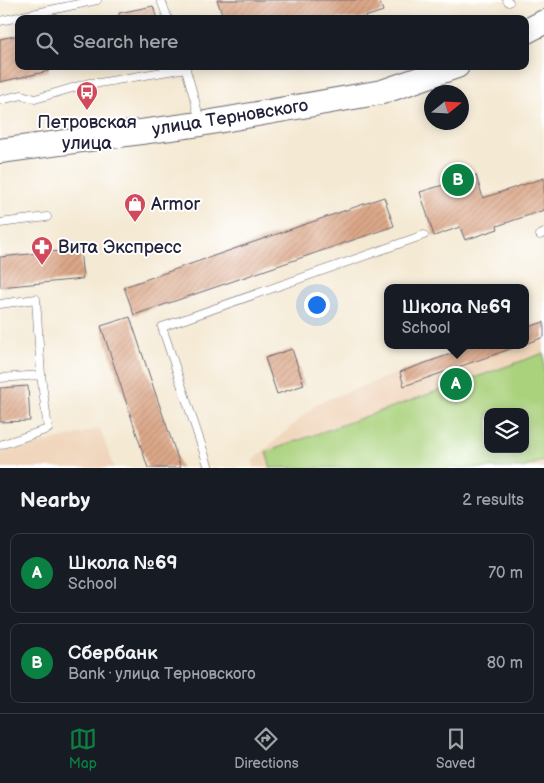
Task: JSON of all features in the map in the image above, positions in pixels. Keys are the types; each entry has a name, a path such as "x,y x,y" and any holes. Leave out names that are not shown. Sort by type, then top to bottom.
{"main road":[{"path":"529,30 544,22"},
{"name":"улица Терновского","path":"0,150 200,124 382,92 445,70"}],"lane":[{"path":"28,15 97,0"},
{"path":"161,0 167,15"},
{"path":"0,21 15,18"},
{"path":"0,100 22,94 35,99 89,83 99,83 169,70"},
{"path":"186,70 200,124"},
{"path":"0,223 47,217"},
{"path":"209,468 162,327 424,235"},
{"path":"0,304 36,299 41,375 48,429 0,445"},
{"path":"0,378 41,375"}],"shaded area":[{"path":"544,322 544,468 254,468 253,460 318,403 465,349 529,349 529,327"},
{"path":"100,429 114,468 0,468 0,453"}],"green space":[{"path":"544,353 544,463 543,461 522,468 271,468 266,452"}],"building":[{"path":"217,0 379,0 383,11 371,15 223,15"},
{"path":"153,6 156,15 119,15 119,13"},
{"path":"15,36 15,70 49,71 0,82 0,39"},
{"path":"476,175 483,198 544,178 544,210 497,226 498,229 465,240 460,227 434,236 420,192"},
{"path":"384,197 394,226 134,315 124,287"},
{"path":"80,249 83,279 0,287 0,257"},
{"path":"130,317 181,468 148,468 101,326"},
{"path":"544,322 544,337 529,343 529,327"},
{"path":"292,349 304,385 277,394 265,358"},
{"path":"465,349 510,349 404,386 400,372"},
{"path":"28,386 30,421 0,422 0,388"}],"place":[{"name":"Петровская улица","path":"87,111"},
{"name":"Сбербанк","path":"458,180"},
{"name":"Armor","path":"135,223"},
{"name":"Вита Экспресс","path":"42,266"},
{"name":"Школа №69","path":"456,384"}]}
